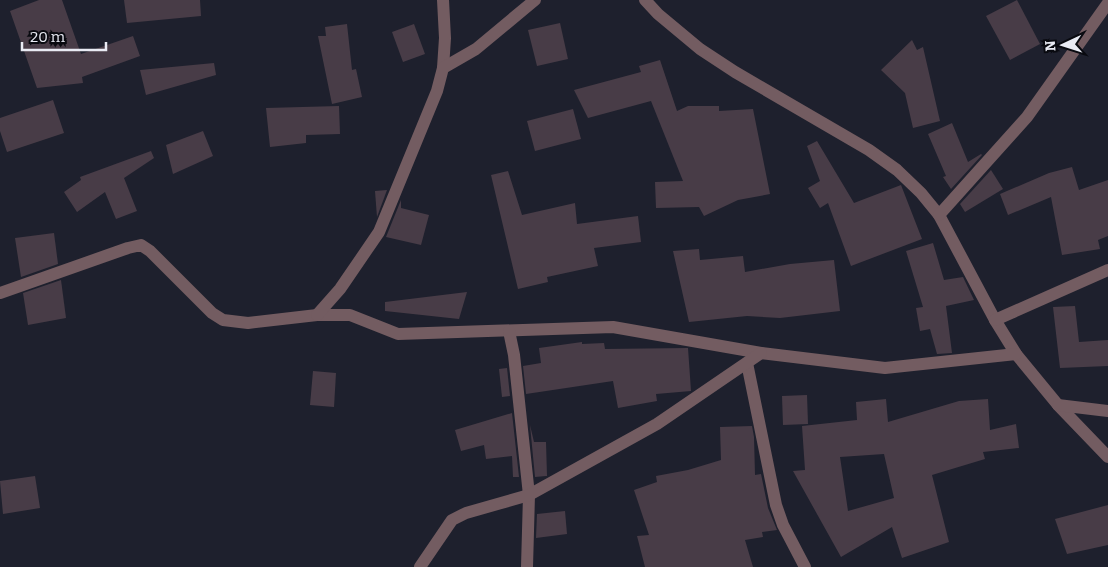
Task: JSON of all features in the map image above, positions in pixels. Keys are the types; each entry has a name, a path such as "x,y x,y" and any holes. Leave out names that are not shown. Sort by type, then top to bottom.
{"street":[{"path":"317,315 340,289 379,232 437,91 443,68 445,38 444,0"},
{"path":"443,68 476,49 535,0"},
{"path":"645,0 658,14 700,49 735,72 869,150 898,170 939,215 995,320 1016,354 1058,405 1108,457"},
{"path":"939,215 1028,117 1108,3"},
{"path":"0,293 141,245 150,251 212,313 223,320 248,323 317,315 350,315 398,334 613,327 762,353 885,368 1016,354"},
{"path":"995,320 1108,270"},
{"path":"509,331 514,355 529,495 528,567"},
{"path":"420,567 452,520 466,513 529,495 656,424 762,353"},
{"path":"747,363 776,505 783,524 805,567"},
{"path":"1058,405 1108,411"}],"building":[{"path":"39,0 62,0 81,54 133,36 140,56 82,77 83,83 37,88 10,11"},
{"path":"124,0 200,0 201,16 127,23"},
{"path":"1017,0 1040,44 1010,60 986,16"},
{"path":"560,23 568,59 537,66 528,30"},
{"path":"347,24 352,70 356,69 362,97 332,104 318,36 326,36 325,27"},
{"path":"414,24 425,54 403,62 392,32"},
{"path":"912,40 917,50 923,47 940,121 913,128 905,93 881,70"},
{"path":"660,60 677,111 688,106 719,106 719,111 753,109 770,194 738,200 704,216 699,207 656,208 655,182 683,181 651,101 588,118 574,90 641,72 639,66"},
{"path":"214,63 216,75 146,95 140,70"},
{"path":"53,100 64,133 7,152 0,131 0,118"},
{"path":"339,106 340,134 306,135 306,143 270,147 266,108"},
{"path":"573,109 581,139 535,151 527,121"},
{"path":"952,123 968,162 982,155 951,189 943,177 946,176 928,134"},
{"path":"203,131 213,156 173,174 166,145"},
{"path":"817,141 854,203 901,185 922,239 851,266 828,203 820,208 808,188 820,181 807,146"},
{"path":"151,151 154,158 124,178 137,211 116,219 105,192 77,212 64,192 81,180 80,177"},
{"path":"1072,167 1079,190 1108,180 1108,236 1098,240 1100,249 1062,255 1051,197 1008,215 1000,194 1049,173"},
{"path":"991,170 1003,189 965,212 960,204"},
{"path":"508,171 522,215 575,203 577,224 638,216 641,242 594,248 598,266 547,277 548,282 518,289 491,175"},
{"path":"387,190 377,217 375,191"},
{"path":"401,200 401,208 429,215 421,245 386,237"},
{"path":"54,233 58,264 21,277 15,238"},
{"path":"933,243 944,280 963,277 974,300 946,306 952,353 937,354 930,329 920,331 916,308 923,307 906,251"},
{"path":"699,249 700,260 743,256 745,272 790,264 834,260 840,311 780,318 747,316 689,322 673,251"},
{"path":"61,280 66,318 28,325 23,293"},
{"path":"467,292 459,319 385,311 385,302"},
{"path":"1075,306 1079,342 1108,340 1108,366 1060,368 1053,307"},
{"path":"582,342 582,344 604,343 605,349 688,348 691,391 656,394 657,401 618,408 613,381 526,394 523,366 541,363 539,348"},
{"path":"507,368 510,396 502,397 499,369"},
{"path":"313,371 336,373 334,407 310,405"},
{"path":"807,395 808,424 783,425 782,396"},
{"path":"886,399 888,422 959,401 988,399 990,430 1016,424 1019,448 983,452 985,459 932,475 949,542 902,558 892,527 841,557 793,471 805,470 802,426 857,420 856,402","holes":["884,454 894,498 848,511 840,457"]},
{"path":"512,413 519,477 513,477 512,456 486,459 484,445 461,451 455,430"},
{"path":"530,425 534,442 546,442 547,476 535,477"},
{"path":"752,426 755,475 761,474 768,508 777,530 762,532 763,537 745,540 753,567 645,567 637,536 649,535 634,490 657,482 656,476 688,470 721,460 720,427"},
{"path":"35,476 40,508 3,514 0,481"},
{"path":"1108,505 1108,545 1067,554 1055,519"},
{"path":"565,511 567,534 536,538 537,514"}]}
